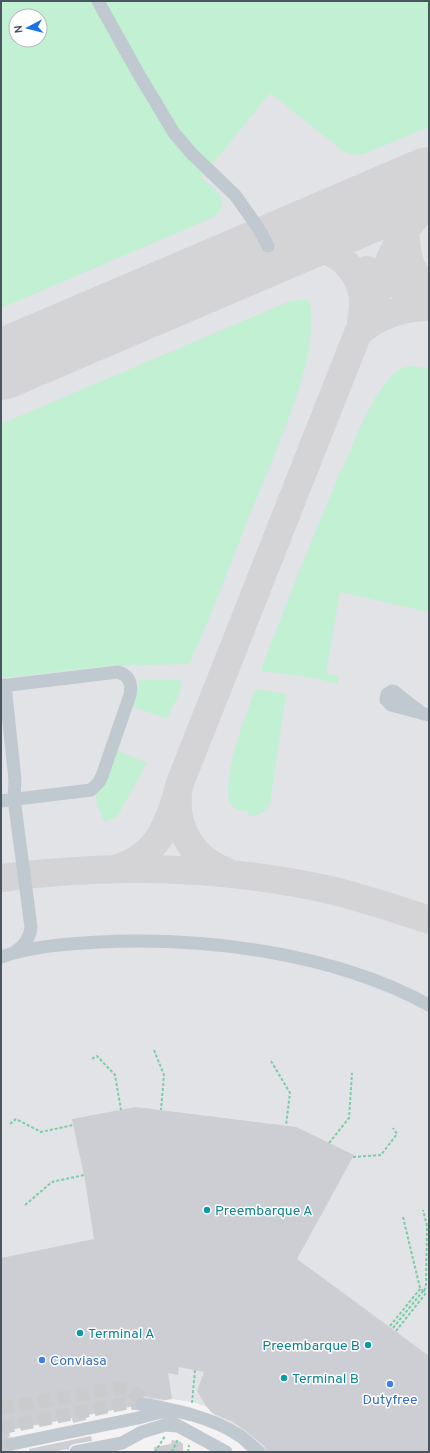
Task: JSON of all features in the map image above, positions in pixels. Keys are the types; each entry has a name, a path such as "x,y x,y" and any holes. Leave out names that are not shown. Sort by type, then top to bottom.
{"street":[{"path":"98,1 138,73 174,133 192,154 235,195 260,229 268,246"},
{"path":"1,801 14,799 91,790 96,787 102,776 130,695 130,682 123,674 118,672 3,685 15,780 14,799 31,927 35,936 40,940 57,946"},
{"path":"15,952 21,948 28,939 31,927"},
{"path":"1,957 28,949 116,942 204,944 241,948 292,957 337,968 392,986 426,1001"},
{"path":"148,1405 212,1422 240,1436 259,1452"},
{"path":"12,1444 161,1412 177,1412"},
{"path":"138,1418 160,1418 226,1452"},
{"path":"76,1452 113,1448 142,1432 164,1425 178,1426"}],"path":[{"path":"154,1050 164,1075 160,1110"},
{"path":"92,1059 96,1056 115,1075 121,1110"},
{"path":"271,1061 290,1093 286,1125"},
{"path":"329,1143 349,1118 352,1073"},
{"path":"10,1124 16,1119 41,1132 73,1125"},
{"path":"353,1157 381,1155 397,1134 393,1128"},
{"path":"25,1204 52,1182 84,1175"},
{"path":"393,1328 423,1291 426,1285 427,1226 423,1210"},
{"path":"396,1331 426,1294 420,1288 404,1217"},
{"path":"390,1326 420,1288"},
{"path":"155,1452 167,1434"}],"shaded area":[{"path":"1,1 429,1 429,1452 247,1452 207,1407 193,1402 172,1399 1,1432"}],"green space":[{"path":"1,1 429,1 429,127 363,154 354,155 343,151 270,93 201,178 216,190 222,200 222,205 214,217 1,308"},
{"path":"304,299 308,301 310,305 311,329 308,354 303,375 281,439 212,611 189,663 108,666 1,678 1,424 288,302"},
{"path":"409,366 429,368 429,612 340,592 326,673 339,676 337,684 315,678 262,671 264,661 312,539 364,418 377,395 393,374"},
{"path":"140,680 178,680 182,682 179,694 167,719 132,706"},
{"path":"257,689 286,694 270,803 261,813 249,816 247,811 236,809 232,806 228,794 228,781 240,733 254,693"},
{"path":"115,751 147,763 118,815 105,822 97,806 96,793 100,790"}],"building":[{"path":"136,1107 296,1127 354,1155 297,1259 429,1356 429,1452 267,1452 264,1446 247,1432 233,1422 212,1413 207,1407 197,1391 204,1372 179,1367 178,1375 168,1373 172,1399 165,1400 140,1396 136,1399 134,1406 86,1415 86,1420 73,1423 72,1418 9,1430 10,1436 5,1441 4,1446 9,1451 14,1452 1,1452 1,1258 94,1239 85,1180 72,1119"},
{"path":"91,1436 92,1441 74,1444 70,1446 68,1451 67,1449 54,1452 30,1452 29,1449"},
{"path":"172,1440 183,1444 183,1452 154,1452 154,1447 171,1444"}],"taxiway":[{"path":"109,870 125,865 139,858 150,849 165,826 171,813 180,783 358,333 384,278 391,256 405,231 429,199"},
{"path":"405,231 410,263 417,277 429,290"},
{"path":"285,251 297,245 308,245 325,249 346,263 352,270 362,290 363,304 361,322"},
{"path":"367,270 429,300"},
{"path":"358,333 374,321 391,313 400,310 429,307"},
{"path":"178,795 180,820 183,832 189,842 196,852 205,860 215,867 227,872"},
{"path":"1,878 125,869 208,872 249,876 330,890 368,900 429,920"}],"runway":[{"path":"1,365 429,182"}],"tunnel":[{"path":"1,1408 119,1388 131,1390 148,1403"},
{"path":"1,1428 127,1403 142,1404"},
{"path":"1,1446 12,1444"}],"place":[{"name":"Preembarque A","path":"207,1210"},
{"name":"Terminal A","path":"80,1333"},
{"name":"Preembarque B","path":"368,1345"},
{"name":"Conviasa","path":"42,1360"},
{"name":"Terminal B","path":"284,1378"},
{"name":"Dutyfree","path":"390,1384"}]}
